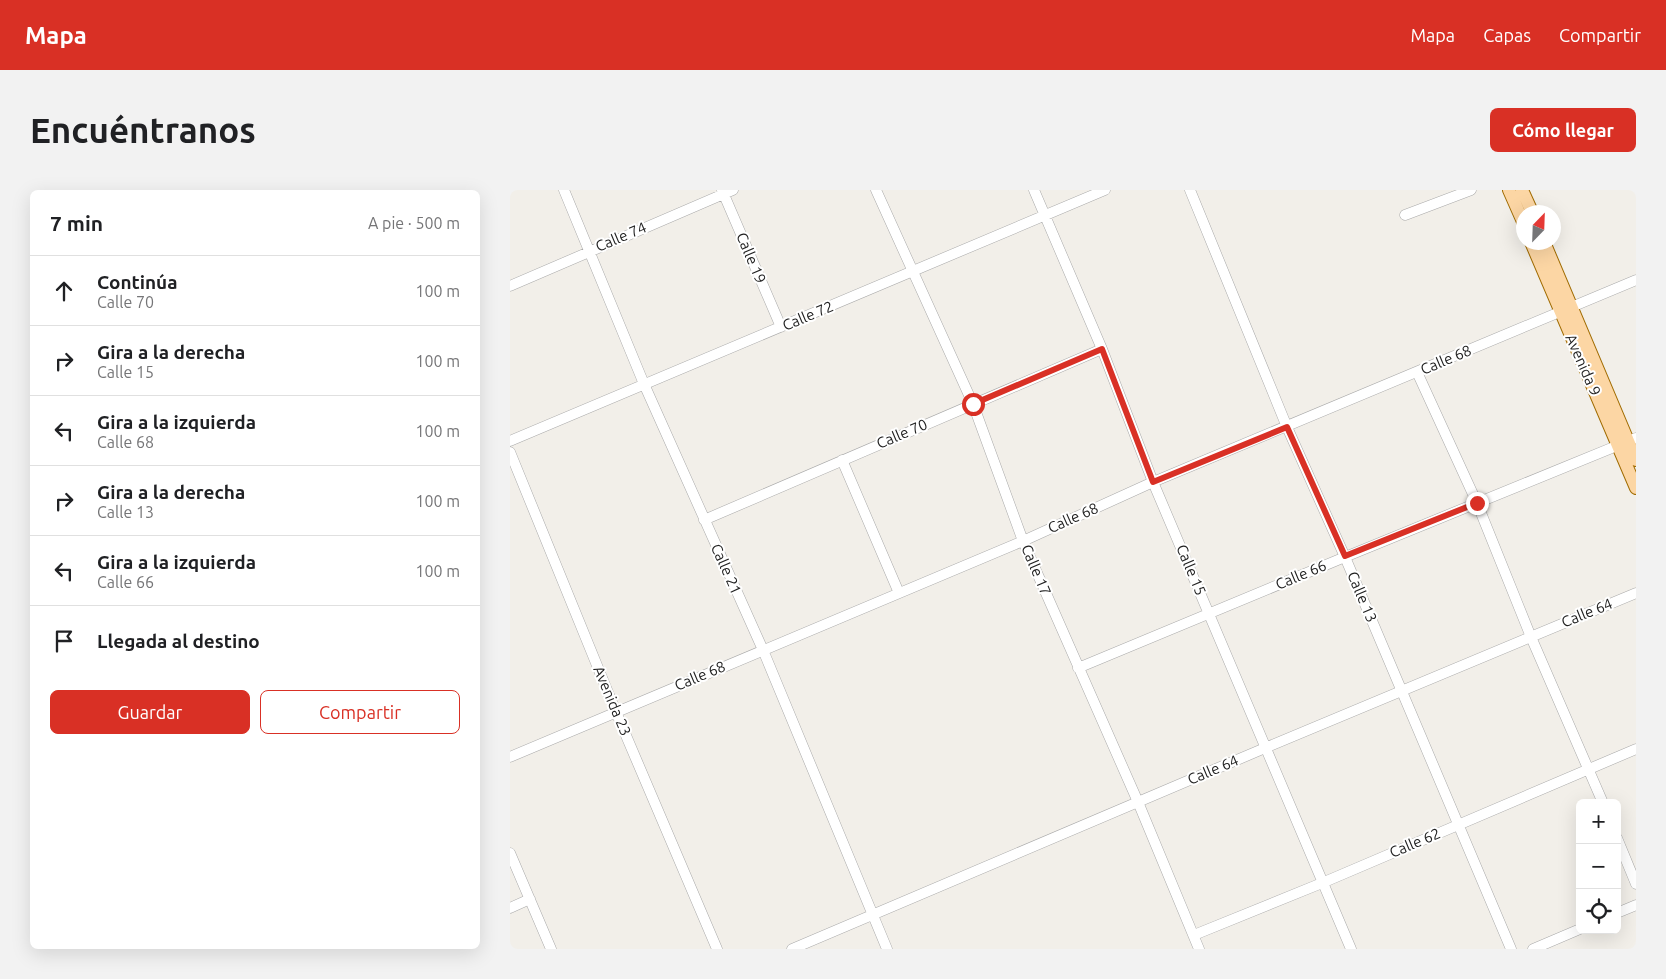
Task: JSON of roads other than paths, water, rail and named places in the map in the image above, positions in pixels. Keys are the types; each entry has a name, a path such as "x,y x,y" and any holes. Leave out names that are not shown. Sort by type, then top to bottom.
{"main road":[{"path":"1509,190 1516,206"},
{"path":"1522,190 1529,205"},
{"name":"Avenida 9","path":"1535,250 1566,310 1636,460"},
{"name":"Avenida 9","path":"1547,250 1566,310"},
{"name":"Avenida 9","path":"1628,442 1636,488"}],"street":[{"name":"Calle 21","path":"564,190 644,384 763,650 887,949"},
{"name":"Calle 17","path":"876,190 973,404 1023,541 1138,802 1199,949"},
{"name":"Calle 15","path":"1034,190 1102,349 1153,482 1210,614 1264,748 1351,949"},
{"name":"Calle 72","path":"510,441 1105,190"},
{"name":"Calle 13","path":"1190,190 1287,427 1345,556 1511,949"},
{"path":"1405,215 1471,190"},
{"name":"Calle 74","path":"510,286 726,191"},
{"name":"Calle 19","path":"726,191 781,326"},
{"name":"Calle 68","path":"510,757 1023,541 1153,482 1636,280"},
{"name":"Calle 70","path":"704,520 1102,349"},
{"path":"1418,372 1477,503 1531,637 1601,799"},
{"name":"Calle 66","path":"1078,668 1345,556 1628,442"},
{"name":"Avenida 23","path":"510,452 616,712 717,949"},
{"path":"842,460 899,593"},
{"name":"Calle 64","path":"792,949 1264,748 1636,593"},
{"name":"Calle 62","path":"1194,935 1322,883 1636,749"},
{"path":"1619,844 1636,884"},
{"path":"510,854 551,949"},
{"path":"510,908 530,900"},
{"path":"1621,911 1636,905"},
{"path":"1533,949 1576,931"}]}
